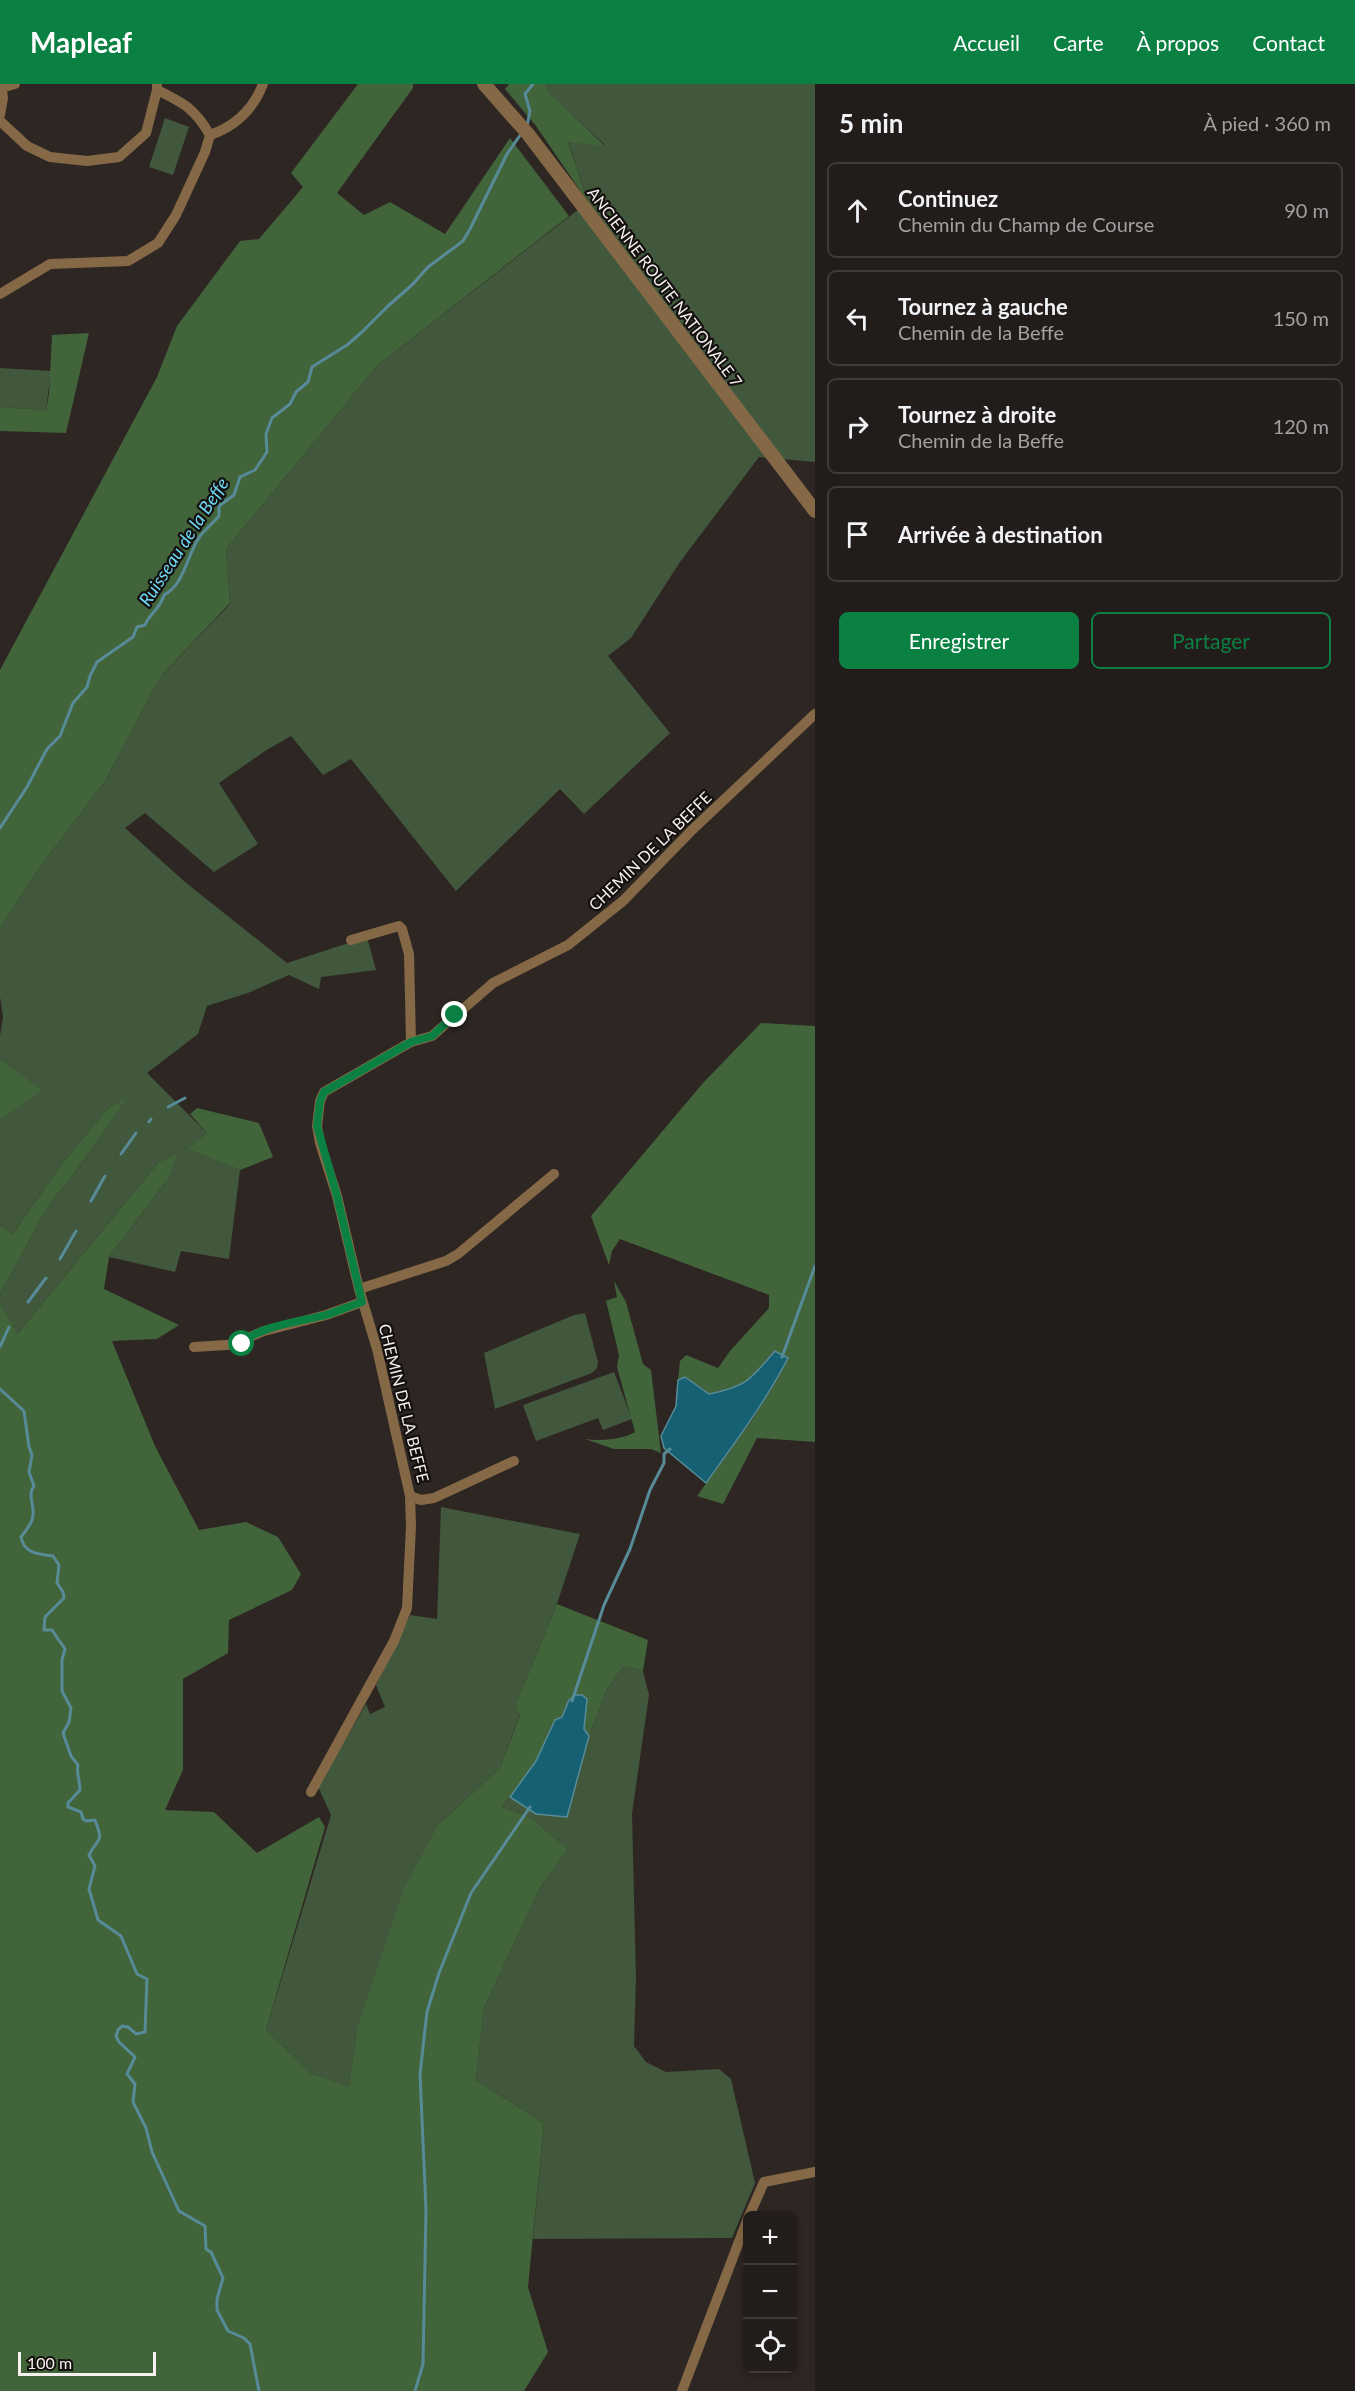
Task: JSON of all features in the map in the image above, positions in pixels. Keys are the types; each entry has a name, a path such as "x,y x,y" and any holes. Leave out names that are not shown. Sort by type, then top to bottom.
{"street":[{"path":"0,115 3,98 1,86 15,84"},
{"path":"210,135 225,130 242,118 257,99 263,84"},
{"name":"ANCIENNE ROUTE NATIONALE 7","path":"485,85 524,130 815,511"},
{"path":"0,121 27,146 50,157 87,161 119,157 146,133 157,87 199,116 210,135 205,152 176,215 158,243 128,261 50,264 0,294"},
{"name":"CHEMIN DE LA BEFFE","path":"311,1792 394,1641 405,1616 408,1595 410,1496 377,1349 362,1302 337,1196 320,1143 317,1126 320,1101 324,1092 411,1042 432,1036 494,983 562,949 607,914 815,714"},
{"path":"351,940 391,927 399,926 402,929 409,954 411,1042"},
{"path":"359,1289 446,1261 458,1254 554,1174"},
{"path":"194,1347 242,1344 252,1336 264,1331 326,1315 362,1302"},
{"path":"410,1496 421,1500 434,1498 514,1461"},
{"path":"751,2211 764,2182 815,2172"},
{"path":"682,2391 743,2230"}],"green space":[{"path":"358,84 413,84 413,88 337,193 364,215 390,202 445,234 510,138 569,216 378,365 226,549 230,603 161,676 105,781 34,875 0,928 0,670 157,377 177,326 240,241 259,239 303,187 291,173"},
{"path":"509,84 546,84 547,91 605,146 568,142 588,202 536,126 505,89"},
{"path":"546,84 815,84 815,462 759,457 680,562 631,638 608,656 670,733 584,814 560,789 456,891 351,759 323,775 291,736 219,783 258,844 214,872 145,813 125,828 185,882 287,963 367,937 376,970 321,977 319,989 289,975 248,993 207,1006 198,1034 147,1073 207,1133 189,1149 240,1170 229,1259 181,1251 175,1272 109,1257 167,1180 158,1163 16,1335 0,1303 0,1294 47,1208 126,1099 108,1108 57,1170 13,1234 0,1225 0,1120 41,1090 0,1059 3,1017 0,997 0,928 34,875 105,781 161,676 230,604 226,549 378,365 588,202 568,141 605,145 546,91"},
{"path":"165,118 189,127 173,175 149,167"},
{"path":"89,333 66,433 0,431 0,407 46,410 52,335"},
{"path":"0,368 51,371 46,410 0,407"},
{"path":"761,1023 815,1026 815,1442 757,1438 723,1504 697,1496 754,1417 775,1383 775,1351 753,1375 740,1385 709,1394 685,1377 678,1380 680,1361 686,1355 718,1368 730,1351 769,1308 769,1295 620,1239 612,1251 609,1265 591,1216 703,1083"},
{"path":"0,1059 42,1090 0,1120"},
{"path":"127,1098 47,1208 0,1294 0,1225 13,1234 57,1170 108,1108"},
{"path":"197,1108 259,1123 273,1157 240,1170 188,1149 207,1133 190,1114"},
{"path":"178,1154 167,1180 109,1257 104,1289 179,1325 157,1339 112,1341 155,1446 199,1530 246,1522 278,1537 301,1574 292,1590 229,1620 228,1653 183,1679 183,1770 165,1810 214,1812 257,1853 319,1817 325,1827 266,2030 312,2074 349,2087 357,2028 404,1889 438,1825 500,1768 520,1715 515,1706 557,1604 648,1640 643,1671 624,1666 607,1689 589,1736 584,1729 587,1699 576,1695 569,1700 562,1717 555,1721 536,1761 502,1807 530,1817 568,1849 540,1888 484,2008 476,2080 544,2123 528,2287 548,2352 524,2391 0,2391 0,1303 17,1334 158,1163"},
{"path":"614,1281 626,1302 643,1364 651,1370 661,1453 651,1449 614,1449 585,1439 611,1439 635,1432 617,1367 619,1355 606,1301 617,1297"},
{"path":"585,1313 598,1362 597,1368 592,1373 495,1409 484,1353 574,1315"},
{"path":"614,1372 632,1419 603,1430 598,1418 536,1441 523,1405"},
{"path":"441,1507 580,1534 557,1604 515,1706 520,1714 500,1768 438,1825 357,2028 349,2088 312,2074 266,2030 331,1815 318,1787 366,1704 370,1714 385,1707 376,1685 410,1615 437,1619"},
{"path":"624,1666 643,1671 649,1695 632,1814 636,1978 634,2046 646,2062 666,2072 719,2069 731,2079 755,2183 732,2238 533,2239 544,2123 476,2080 484,2008 540,1888 568,1849 530,1817 502,1807 510,1797 536,1814 567,1816 589,1736 607,1689"}],"water":[{"path":"775,1351 788,1358 760,1407 706,1483 664,1448 661,1436 676,1406 678,1380 685,1377 709,1394 722,1391 747,1380"},
{"path":"576,1695 582,1695 587,1699 584,1729 589,1736 567,1817 536,1814 510,1797 536,1761 555,1720 562,1717 569,1700"}],"waterway":[{"name":"Ruisseau de la Beffe","path":"527,126 530,111 525,94 533,84"},
{"name":"Ruisseau de la Beffe","path":"0,828 27,787 47,749 60,736 73,703 87,687 97,662 133,637 137,627 145,625 164,595 177,584 200,536 219,516 219,506 234,495 240,477 255,470 267,452 266,434 272,418 290,404 296,392 308,382 312,367 347,345 413,284 428,267 463,241 507,154 521,134"},
{"path":"168,1107 185,1098"},
{"path":"121,1154 136,1133"},
{"path":"91,1201 105,1176"},
{"path":"60,1259 76,1231"},
{"path":"782,1357 815,1266"},
{"path":"28,1302 46,1278"},
{"path":"0,1347 9,1327"},
{"name":"Ruisseau de la Beffe","path":"0,1389 24,1411 32,1455 29,1472 34,1486 31,1494 33,1515 21,1537 23,1543 33,1552 53,1556 59,1565 57,1583 64,1598 45,1617 44,1630 52,1630 65,1649 62,1660 62,1691 71,1708 69,1722 63,1733 71,1756 78,1765 80,1790 68,1803 68,1807 81,1812 86,1821 95,1820 100,1836 89,1855 95,1866 89,1889 98,1920 121,1936 137,1974 147,1979 145,2032 136,2034 128,2027 122,2026 116,2036 119,2042 135,2057 127,2074 135,2084 133,2102 146,2128 152,2152 179,2211 205,2226 206,2249 211,2252 223,2278 217,2299 217,2310 228,2331 244,2338 250,2344 259,2391"},
{"path":"572,1701 604,1605 630,1549 650,1490 664,1463 664,1454 670,1449"},
{"path":"415,2391 423,2364 426,2210 420,2074 427,2012 439,1973 471,1893 530,1807"}],"route":[{"path":"242,1344 245,1340 264,1331 326,1315 362,1302 337,1196 320,1143 317,1126 320,1101 324,1092 411,1042 432,1036 455,1015"}]}
